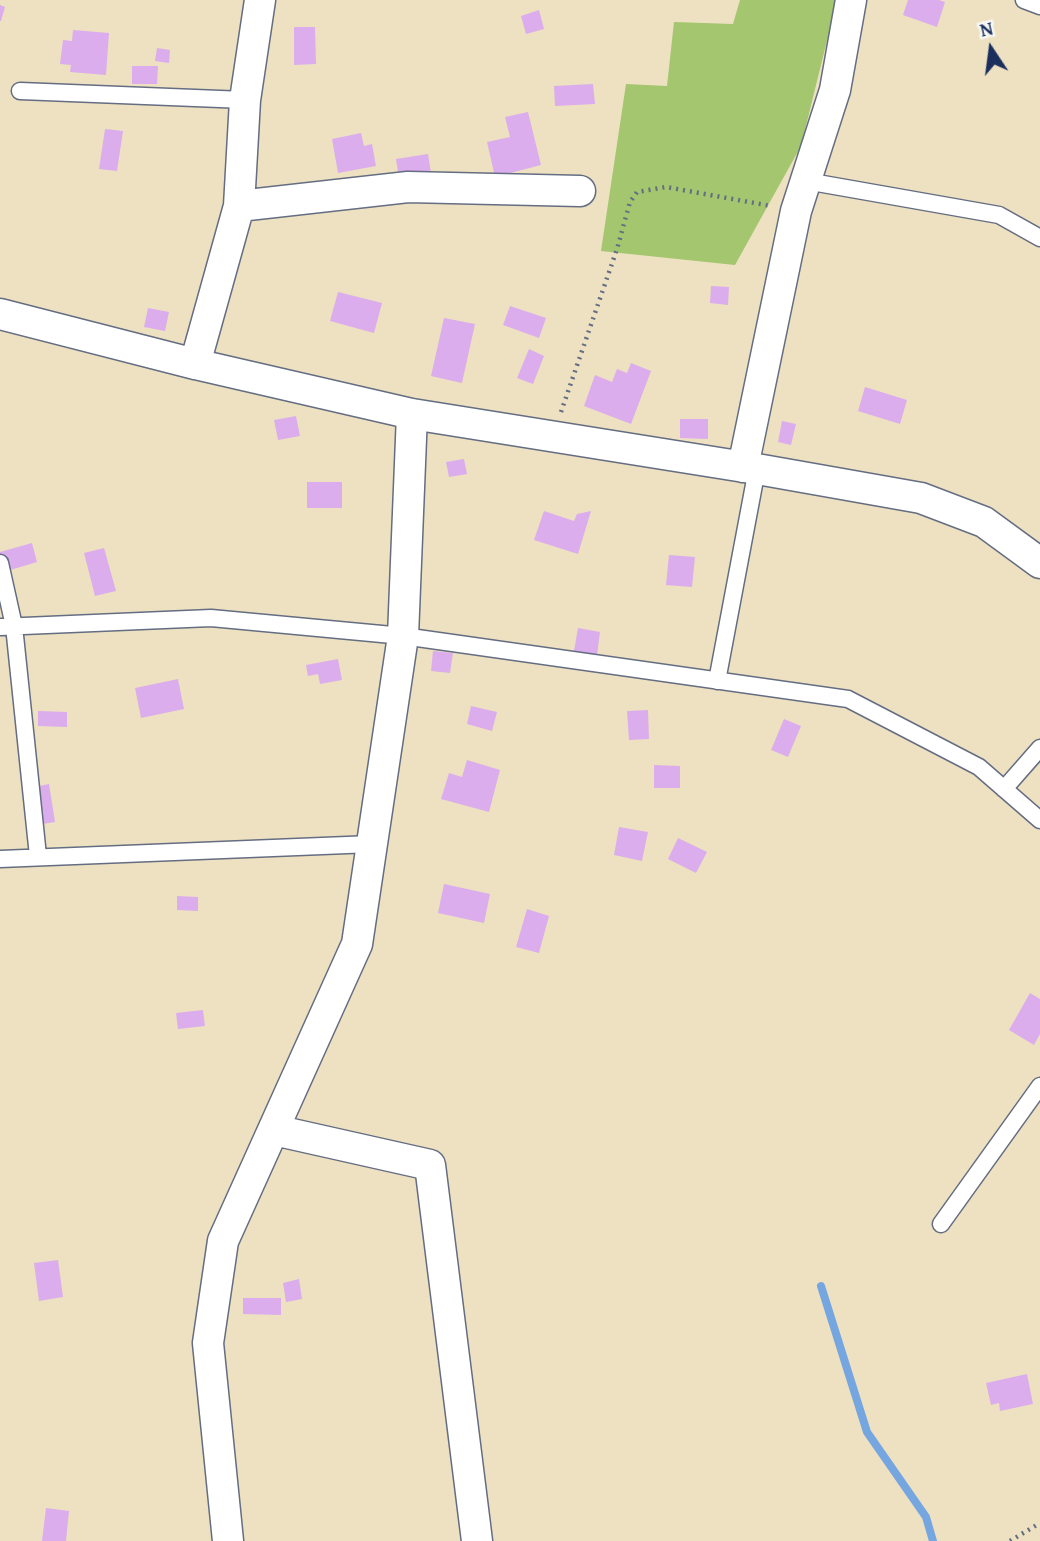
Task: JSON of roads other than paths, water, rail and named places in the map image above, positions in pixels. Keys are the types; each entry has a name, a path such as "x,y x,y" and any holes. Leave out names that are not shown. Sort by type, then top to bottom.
{"street":[{"path":"195,364 239,206 245,100 260,0"},
{"path":"750,468 796,211 835,90 851,0"},
{"path":"239,206 408,187 580,191"},
{"path":"0,314 195,364 412,414 921,498 984,522 1037,554"},
{"path":"228,1541 208,1343 223,1241 357,944 402,636 412,414"},
{"path":"274,1130 430,1165 477,1541"}],"lane":[{"path":"1024,0 1040,6"},
{"path":"20,91 245,100"},
{"path":"806,181 999,215 1040,238"},
{"path":"717,681 750,468"},
{"path":"0,563 38,856"},
{"path":"7,627 211,618 402,636 848,699 979,767 1040,820"},
{"path":"1004,789 1040,748"},
{"path":"0,859 372,844"},
{"path":"941,1224 1040,1086"}],"waterway":[{"path":"821,1286 867,1432 926,1517 933,1541"}]}
